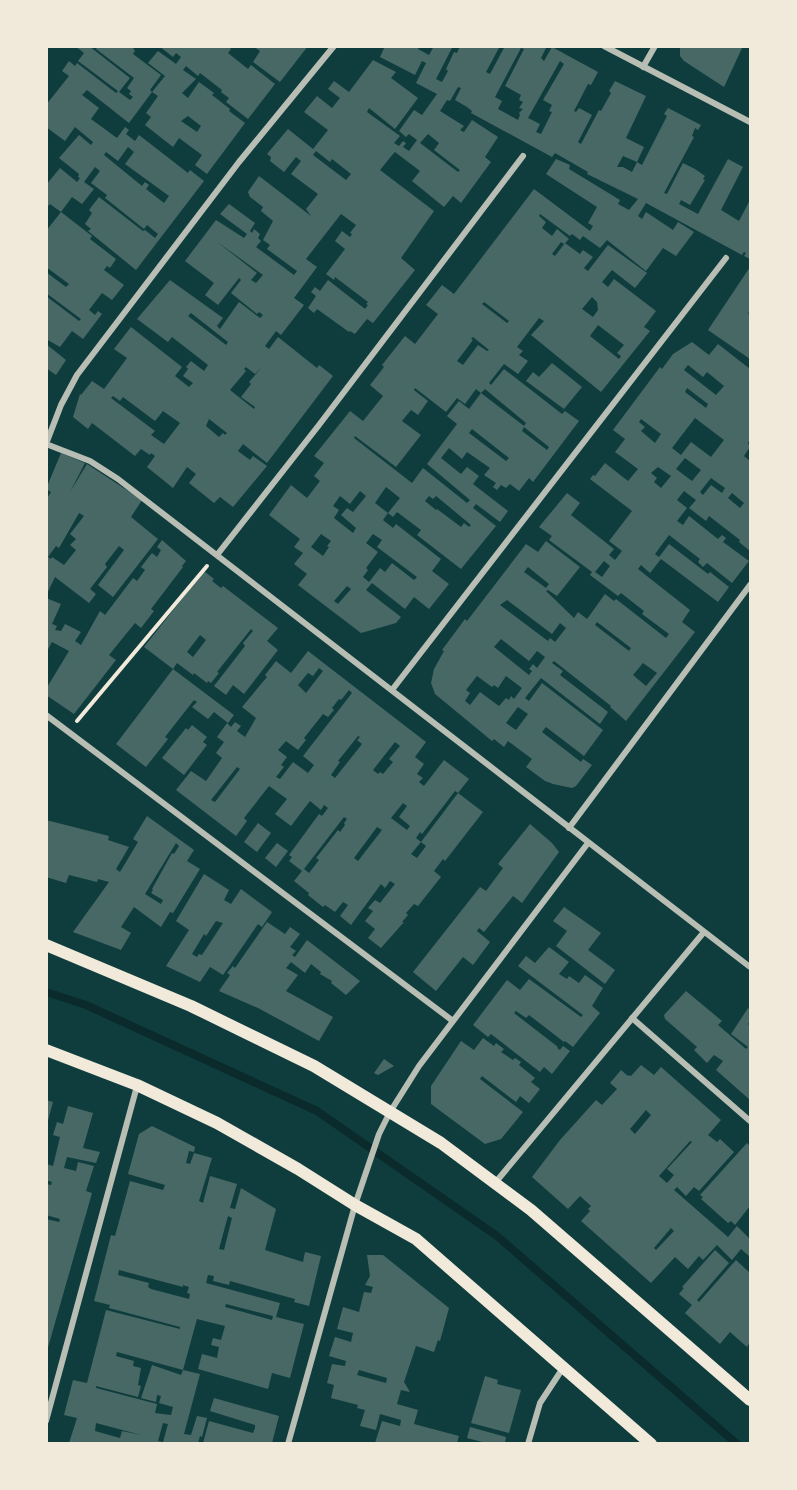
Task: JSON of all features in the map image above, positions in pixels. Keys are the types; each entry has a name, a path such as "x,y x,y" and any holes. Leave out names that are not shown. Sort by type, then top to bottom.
{"main road":[{"path":"46,945 202,1011 314,1066 441,1143 531,1210 750,1400"},
{"path":"46,1050 137,1085 217,1123 416,1239 651,1443"}],"street":[{"path":"334,46 239,162 77,375 61,405 46,444 90,460 118,479 750,967"},
{"path":"604,46 750,122"},
{"path":"643,67 655,46"},
{"path":"217,555 319,425 523,156"},
{"path":"392,690 726,258"},
{"path":"569,828 750,585"},
{"path":"46,715 453,1021"},
{"path":"288,1443 361,1183 379,1134 390,1112 419,1066 588,843"},
{"path":"494,1184 704,932"},
{"path":"632,1018 750,1121"},
{"path":"46,1421 137,1085"},
{"path":"528,1443 540,1403 563,1368"}],"path":[{"path":"69,731 217,555"}],"building":[{"path":"75,46 89,46 130,78 119,92 130,100 133,97 127,88 134,78 96,49 98,46 132,46 135,51 133,54 161,75 150,90 152,92 129,123 87,90 82,95 99,108 91,119 117,138 125,127 129,130 126,134 135,141 139,135 188,173 190,170 204,181 136,270 88,231 91,229 85,224 92,213 89,210 99,197 143,231 145,230 155,238 158,234 147,225 144,229 105,198 107,195 91,183 100,171 95,167 84,182 94,189 82,204 72,197 61,212 50,204 46,208 46,185 60,168 77,182 80,178 79,174 59,158 79,135 91,145 93,142 75,127 65,141 46,127 46,105 69,76 62,71 69,61 75,66 77,63 116,93 118,91 78,61 84,53","holes":["128,147 134,152 125,164 169,196 164,203 146,189 149,185 145,182 142,186 104,155 106,152 118,161"]},
{"path":"159,46 228,46 231,49 228,53 248,69 251,65 275,84 248,119 226,102 229,98 221,92 222,90 200,73 198,76 186,66 183,70 196,79 182,93 188,98 199,82 245,123 207,174 195,165 202,155 179,138 173,147 145,125 151,117 146,113 158,96 152,92 165,76 148,63 158,51 176,64 181,57 176,53 173,57","holes":["188,116 201,126 197,132 181,121"]},
{"path":"253,46 308,46 280,82 253,62 260,51"},
{"path":"385,46 420,46 418,49 429,55 434,46 453,46 436,79 442,82 454,52 457,53 460,46 483,48 484,46 500,46 486,72 490,74 505,46 547,46 541,58 544,61 552,47 598,72 591,85 588,84 574,111 576,112 579,108 592,115 578,142 581,144 611,93 609,91 615,81 646,96 626,138 644,147 637,162 642,165 667,116 664,114 668,108 701,125 698,130 695,128 692,136 694,137 664,193 667,194 683,163 695,169 705,176 703,179 705,180 690,205 681,200 679,204 698,214 728,159 743,167 721,210 739,221 750,200 750,259 744,256 746,253 742,255 646,203 638,216 642,219 646,212 673,230 678,222 694,232 676,256 663,248 646,271 607,240 600,248 583,236 580,240 572,234 570,236 540,214 539,216 546,222 542,228 552,236 557,229 569,239 565,243 580,254 583,250 593,257 584,268 588,271 608,245 647,273 635,288 612,270 602,282 608,287 614,279 656,311 644,327 650,331 601,392 531,335 544,321 539,318 517,347 523,351 519,355 528,361 518,374 504,364 489,383 491,385 504,369 562,414 565,411 579,421 533,482 529,478 519,491 510,484 506,488 501,485 497,490 493,487 496,483 484,475 490,468 467,452 462,459 449,448 441,458 461,474 467,467 479,476 473,484 508,511 500,522 476,504 473,508 496,526 461,569 417,535 421,530 397,512 393,517 388,513 383,520 393,528 396,524 441,559 432,571 449,584 429,609 414,597 405,609 372,583 366,590 401,617 396,623 361,633 298,585 307,574 294,564 303,553 294,547 300,539 269,515 291,485 307,498 320,481 314,476 324,463 314,456 350,411 363,421 383,396 370,385 384,367 382,365 405,336 415,344 438,314 426,305 442,285 454,294 534,189 590,231 593,226 588,223 597,207 546,174 556,159 570,165 569,169 620,200 618,204 629,210 638,199 587,174 588,172 555,153 552,157 471,113 472,111 455,100 461,88 458,87 450,101 447,100 440,111 464,126 460,130 464,132 472,120 498,137 485,157 491,162 461,203 453,196 444,207 412,181 420,171 395,152 380,170 434,211 401,258 415,270 373,323 367,319 355,334 317,309 314,313 308,308 316,296 311,292 315,287 320,291 328,280 365,309 368,305 366,304 368,302 335,277 334,280 326,274 345,249 335,241 342,231 350,237 356,225 341,214 306,259 317,267 294,298 304,305 281,335 276,331 265,346 269,349 278,337 317,368 319,365 333,376 267,463 243,444 238,451 250,460 253,456 267,466 233,507 220,497 214,503 189,483 196,474 187,467 173,488 147,467 155,456 151,453 150,455 141,449 135,456 92,423 88,429 73,417 80,394 92,381 104,389 127,358 114,349 131,327 182,367 175,376 189,387 193,383 183,376 191,361 204,371 208,365 172,337 168,342 137,319 170,280 223,318 217,326 220,329 239,302 260,318 263,315 259,312 257,314 231,293 241,280 239,278 218,305 205,295 214,283 185,261 216,220 244,238 247,234 220,214 229,204 255,223 250,231 252,233 254,229 260,234 258,238 261,241 256,247 294,275 297,271 267,249 270,245 263,240 273,221 261,211 263,207 250,197 248,192 259,176 311,216 306,209 318,194 291,174 301,161 296,157 284,172 270,161 271,157 267,154 288,129 313,149 328,130 304,112 317,96 332,108 340,98 328,89 334,81 349,92 373,60 396,72 391,78 418,98 395,129 369,108 367,112 400,136 394,143 399,146 403,141 406,143 403,147 409,151 417,140 409,134 406,137 399,131 414,110 422,115 437,94 416,83 426,63 422,61 415,75 380,57","holes":["521,48 524,49 505,86 521,95 519,100 523,102 519,108 523,109 519,113 518,120 498,109 502,101 495,97","560,61 564,64 543,100 552,105 549,111 552,112 541,134 536,132 540,124 528,118","428,134 439,143 434,150 460,170 458,172 420,143","316,151 330,162 332,159 351,174 346,180 313,155","623,156 637,162 632,172 623,167 617,167","216,241 263,275 256,283 251,280 257,273","561,242 565,243 555,256 552,254","592,297 597,302 598,310 593,317 582,309","484,302 509,321 507,323 482,304","191,313 228,342 226,345 188,316","598,325 624,345 617,353 621,356 619,359 590,336","473,337 489,350 478,345 463,365 457,361","246,367 255,374 262,367 249,382 251,384 241,397 255,407 254,409 230,390 246,371 244,369","415,388 446,412 457,398 465,404 476,389 481,393 469,409 459,401 447,416 457,424 427,464 470,500 467,503 423,468 412,483 354,438 355,436 396,467 421,435 402,421 411,410 418,415 428,401 414,390","485,389 526,423 524,426 481,393","113,396 120,401 123,397 155,421 163,411 180,423 164,444 151,435 155,431 111,398","209,419 227,433 219,437 206,426","524,427 549,447 547,450 522,431","472,429 509,458 506,461 469,433","386,487 400,498 388,513 375,503","360,491 366,496 353,512 347,508 341,515 356,528 353,533 334,518 339,510 333,506 340,496 350,504","429,496 433,499 436,496 471,525 469,527 464,523 461,527 425,501","321,534 331,541 327,546 329,547 323,556 311,547","373,534 382,540 377,547 417,577 414,580 392,563 385,572 380,568 369,582 363,577 368,570 366,568 378,552 366,543","347,586 351,589 338,604 334,601"]},
{"path":"680,46 743,46 724,87 684,61 680,56"},
{"path":"61,212 92,236 90,239 116,259 110,268 107,266 104,270 124,285 112,300 102,293 89,310 95,315 98,311 102,314 83,339 72,331 60,347 46,339 46,296 79,321 81,319 46,293 46,272 66,287 69,284 46,267 46,231"},
{"path":"750,267 750,311 748,313 750,315 750,359 708,330"},
{"path":"692,342 709,355 718,344 750,369 750,439 748,443 750,447 744,456 750,461 750,551 739,542 740,540 709,516 706,521 689,508 696,500 684,491 677,500 687,508 677,521 683,525 689,516 718,539 722,535 726,538 723,542 749,561 732,583 707,563 703,567 698,562 700,559 669,535 655,554 659,557 669,544 708,574 710,572 729,587 718,602 661,559 650,573 641,565 638,569 690,610 682,622 695,632 626,721 611,706 554,661 552,663 563,671 560,675 608,712 600,724 541,678 525,698 529,701 542,683 603,730 584,756 546,727 542,732 581,762 583,759 592,765 572,788 553,784 526,767 532,759 508,741 504,747 494,739 492,741 435,694 431,683 434,669 444,651 442,650 526,544 538,552 546,541 580,567 557,596 546,591 574,618 578,612 587,619 605,594 614,601 616,599 666,638 669,634 642,614 644,611 621,593 618,596 590,575 592,572 549,540 552,536 539,527 567,493 580,503 571,515 614,549 609,555 615,560 622,551 609,541 632,511 590,479 605,463 628,481 638,469 615,452 625,439 613,430 660,367 662,369 673,354","holes":["688,365 703,377 707,372 724,386 716,395 684,370","687,388 708,404 706,408 685,392","695,418 724,440 711,457 691,442 681,455 672,448","641,419 661,434 655,443 641,431 645,427 639,422","685,458 701,470 692,481 676,469","658,467 671,476 661,488 654,482 657,478 651,473","711,478 725,488 722,493 711,485 703,495 700,492","732,493 744,503 740,508 728,498","604,561 610,566 602,577 595,572","528,567 549,584 546,588 524,572","507,600 552,634 560,623 566,628 555,642 550,638 548,641 500,605","597,622 631,648 629,651 595,625","501,639 529,661 537,651 545,657 537,668 533,664 529,669 532,671 529,675 494,647","643,663 657,673 646,686 633,675","477,676 492,687 494,685 498,688 506,676 522,688 514,699 511,696 509,700 506,698 499,706 480,692 470,705 465,701 470,693 466,690","518,707 528,714 516,730 506,723"]},
{"path":"46,344 66,360 56,375 46,368"},
{"path":"552,363 582,387 564,409 526,381 533,372 539,377"},
{"path":"61,453 85,463 70,492 87,464 142,500 131,517 158,539 113,597 98,585 124,550 119,546 90,589 96,594 89,603 55,577 46,596 46,500 51,492 46,489","holes":["79,513 84,516 70,534 76,539 70,545 76,550 64,565 48,557 56,546 59,548"]},
{"path":"162,540 186,561 183,567 151,609 154,611 141,628 135,623 109,655 116,660 74,714 46,695 46,689 69,651 52,642 46,653 46,598 61,604 52,624 57,626 55,630 61,631 65,624 81,632 75,641 81,645 100,611 105,615 133,578 137,581 145,570 141,567 152,553 157,557 161,550 157,547"},
{"path":"204,571 221,588 223,586 278,628 267,641 278,650 244,694 233,685 226,695 214,686 245,646 243,643 253,631 251,629 211,683 208,681 207,683 194,673 193,675 177,663 173,669 144,647","holes":["200,635 206,640 193,657 187,652"]},
{"path":"308,651 426,742 415,757 424,764 417,774 423,778 419,782 424,786 444,760 469,779 458,793 483,812 445,861 443,859 434,871 441,877 418,906 414,904 406,913 408,915 402,922 404,922 381,948 368,938 375,929 365,921 373,911 368,908 375,900 380,903 395,884 390,881 385,888 381,884 351,925 340,916 348,905 343,902 335,912 325,905 323,907 294,881 302,871 289,861 292,857 289,855 319,814 322,816 328,808 324,805 321,810 310,801 291,826 275,814 287,799 269,786 244,818 247,821 236,836 176,790 191,771 206,781 222,758 216,753 224,742 217,737 227,723 231,727 235,722 241,726 237,731 245,737 256,718 242,707 267,677 265,675 276,661 291,673","holes":["319,668 323,671 306,693 298,685 308,673 313,676","349,690 352,693 303,756 314,765 308,773 293,762 280,779 276,777 284,767 281,765 287,757 278,750 286,741 298,750 306,740 304,738 323,714 328,717 339,699 341,700","358,736 360,737 357,740 362,744 335,778 331,775 340,762 338,761","395,742 400,746 389,759 393,762 383,774 380,772 378,774 373,770","237,767 240,769 215,802 211,800","455,791 458,793 421,842 416,838 420,832 422,834","403,803 407,806 399,817 410,826 407,830 391,818","344,817 347,819 345,825 340,832 338,830 316,858 319,860 309,873 304,869","377,827 382,830 358,861 354,858","421,842 426,846 417,858 411,854"]},
{"path":"173,669 234,715 228,723 214,712 208,719 192,707 197,702 194,700 165,737 168,739 146,767 116,744"},
{"path":"192,725 207,737 203,742 207,745 184,775 162,758 186,728 188,730"},
{"path":"147,816 194,850 187,861 200,869 173,913 170,912 161,927 134,907 121,927 131,933 121,950 73,932 109,882 98,879 97,882 69,875 66,883 46,877 46,820 109,836 108,840 129,847 116,869 120,872 138,842 133,839","holes":["176,843 179,846 174,854 172,853 152,889 151,893 163,900 161,904 145,894"]},
{"path":"258,823 271,833 257,852 244,842"},
{"path":"530,824 559,852 522,903 513,896 484,932 479,928 477,931 490,942 473,965 463,957 436,991 413,972 480,887 486,891 503,868 498,864"},
{"path":"277,843 288,851 276,867 265,858"},
{"path":"204,874 229,890 224,900 231,904 241,889 272,912 262,927 258,924 223,975 210,967 200,982 166,966 189,930 176,921","holes":["216,921 223,923 202,955 199,954 197,957 192,954 204,934 206,936"]},
{"path":"564,907 601,933 588,950 615,970 605,984 556,946 567,931 553,921"},
{"path":"267,922 285,934 290,927 300,934 290,947 296,951 292,955 295,957 307,940 360,981 346,995 311,964 305,973 291,962 286,968 298,975 286,991 333,1017 319,1041 258,1008 219,991 230,975 227,973 233,966 235,968"},
{"path":"549,947 569,962 559,974 567,979 569,976 579,983 585,975 603,988 592,1006 600,1013 573,1047 529,1015 526,1018 516,1011 514,1013 557,1048 560,1050 563,1046 570,1051 552,1074 544,1067 540,1072 491,1034 488,1037 473,1025 507,980 520,990 529,979 581,1017 583,1015 518,966 526,956 535,963"},
{"path":"686,991 722,1021 718,1025 746,1049 748,1047 731,1034 748,1008 750,1010 748,1024 750,1026 750,1100 716,1070 723,1061 714,1055 707,1063 694,1050 697,1047 665,1019 664,1015"},
{"path":"483,1038 494,1046 496,1043 504,1049 501,1052 521,1062 519,1065 535,1078 531,1082 540,1089 529,1103 520,1096 516,1102 482,1076 480,1079 523,1112 501,1139 485,1144 431,1104 431,1086 461,1041 474,1050"},
{"path":"384,1059 394,1066 378,1075 374,1073"},
{"path":"641,1065 654,1075 661,1067 721,1120 708,1135 717,1142 720,1139 734,1152 699,1191 694,1187 686,1196 677,1187 674,1190 728,1237 737,1226 750,1239 750,1257 741,1249 732,1260 717,1245 703,1260 699,1256 688,1269 675,1257 651,1283 581,1221 590,1211 588,1209 591,1206 580,1196 568,1209 532,1177 560,1140 596,1100 602,1105 617,1089 610,1083 621,1070 631,1076","holes":["646,1110 651,1115 635,1134 630,1129","690,1141 692,1142 667,1169 674,1175 667,1183 659,1176","671,1228 674,1231 656,1250 654,1248"]},
{"path":"46,1100 53,1102 47,1124 46,1124"},
{"path":"68,1106 93,1113 83,1148 100,1152 96,1163 67,1157 64,1168 76,1171 78,1162 94,1166 86,1191 92,1193 47,1351 46,1219 59,1222 60,1219 46,1215 46,1184 51,1185 52,1182 46,1180 46,1164 53,1166 60,1137 53,1135 57,1122 63,1124"},
{"path":"152,1126 195,1147 194,1152 189,1151 186,1163 190,1164 194,1153 212,1158 199,1201 203,1203 210,1176 237,1184 230,1208 235,1209 241,1188 276,1209 265,1250 303,1262 305,1252 321,1256 309,1306 294,1302 295,1299 230,1281 229,1285 213,1281 214,1276 208,1275 206,1283 280,1303 276,1317 304,1324 290,1378 272,1373 268,1389 198,1369 202,1354 217,1358 219,1347 211,1345 213,1338 221,1340 225,1326 197,1319 183,1370 200,1374 184,1434 191,1435 197,1416 207,1418 198,1443 69,1443 77,1418 64,1415 73,1380 87,1383 106,1310 180,1329 180,1327 109,1308 110,1305 94,1301 111,1235 115,1236 130,1181 163,1190 165,1185 128,1174 139,1134","holes":["228,1216 232,1218 224,1250 219,1249","119,1270 189,1287 187,1293 190,1294 189,1299 151,1289 148,1287 149,1283 118,1275","226,1304 273,1316 272,1320 225,1307","117,1352 183,1370 181,1375 152,1365 141,1398 156,1402 157,1395 161,1396 159,1403 173,1407 171,1415 155,1413 157,1404 96,1388 96,1386 138,1397 141,1386 138,1385 141,1368 133,1366 134,1361 116,1356","96,1423 141,1435 122,1431 120,1438 95,1431","163,1423 168,1424 163,1442 158,1441"]},
{"path":"747,1143 750,1146 750,1206 735,1225 731,1221 728,1223 701,1199 703,1197 700,1195"},
{"path":"715,1250 729,1263 697,1300 699,1302 736,1260 750,1273 750,1342 747,1347 730,1332 720,1344 685,1313 692,1305 679,1294 684,1288 682,1287"},
{"path":"367,1255 383,1255 449,1308 440,1341 438,1340 434,1352 416,1346 404,1382 410,1392 401,1390 397,1404 418,1410 414,1424 459,1436 457,1443 375,1443 382,1421 400,1426 401,1420 380,1414 376,1430 360,1426 365,1410 357,1408 358,1405 331,1398 334,1385 327,1383 332,1364 345,1366 346,1361 329,1356 335,1337 351,1342 353,1333 337,1329 343,1307 359,1312 364,1292 371,1293 373,1287 365,1285 370,1276","holes":["359,1370 387,1378 386,1383 357,1375"]},
{"path":"485,1376 498,1380 497,1384 521,1390 509,1433 471,1423"},
{"path":"214,1398 279,1416 272,1443 203,1443 209,1421 253,1433 255,1428 255,1425 210,1411"},
{"path":"470,1427 506,1437 505,1443 486,1443 467,1438"}],"waterway":[{"path":"46,992 86,1005 317,1111 497,1236 737,1444"}]}
